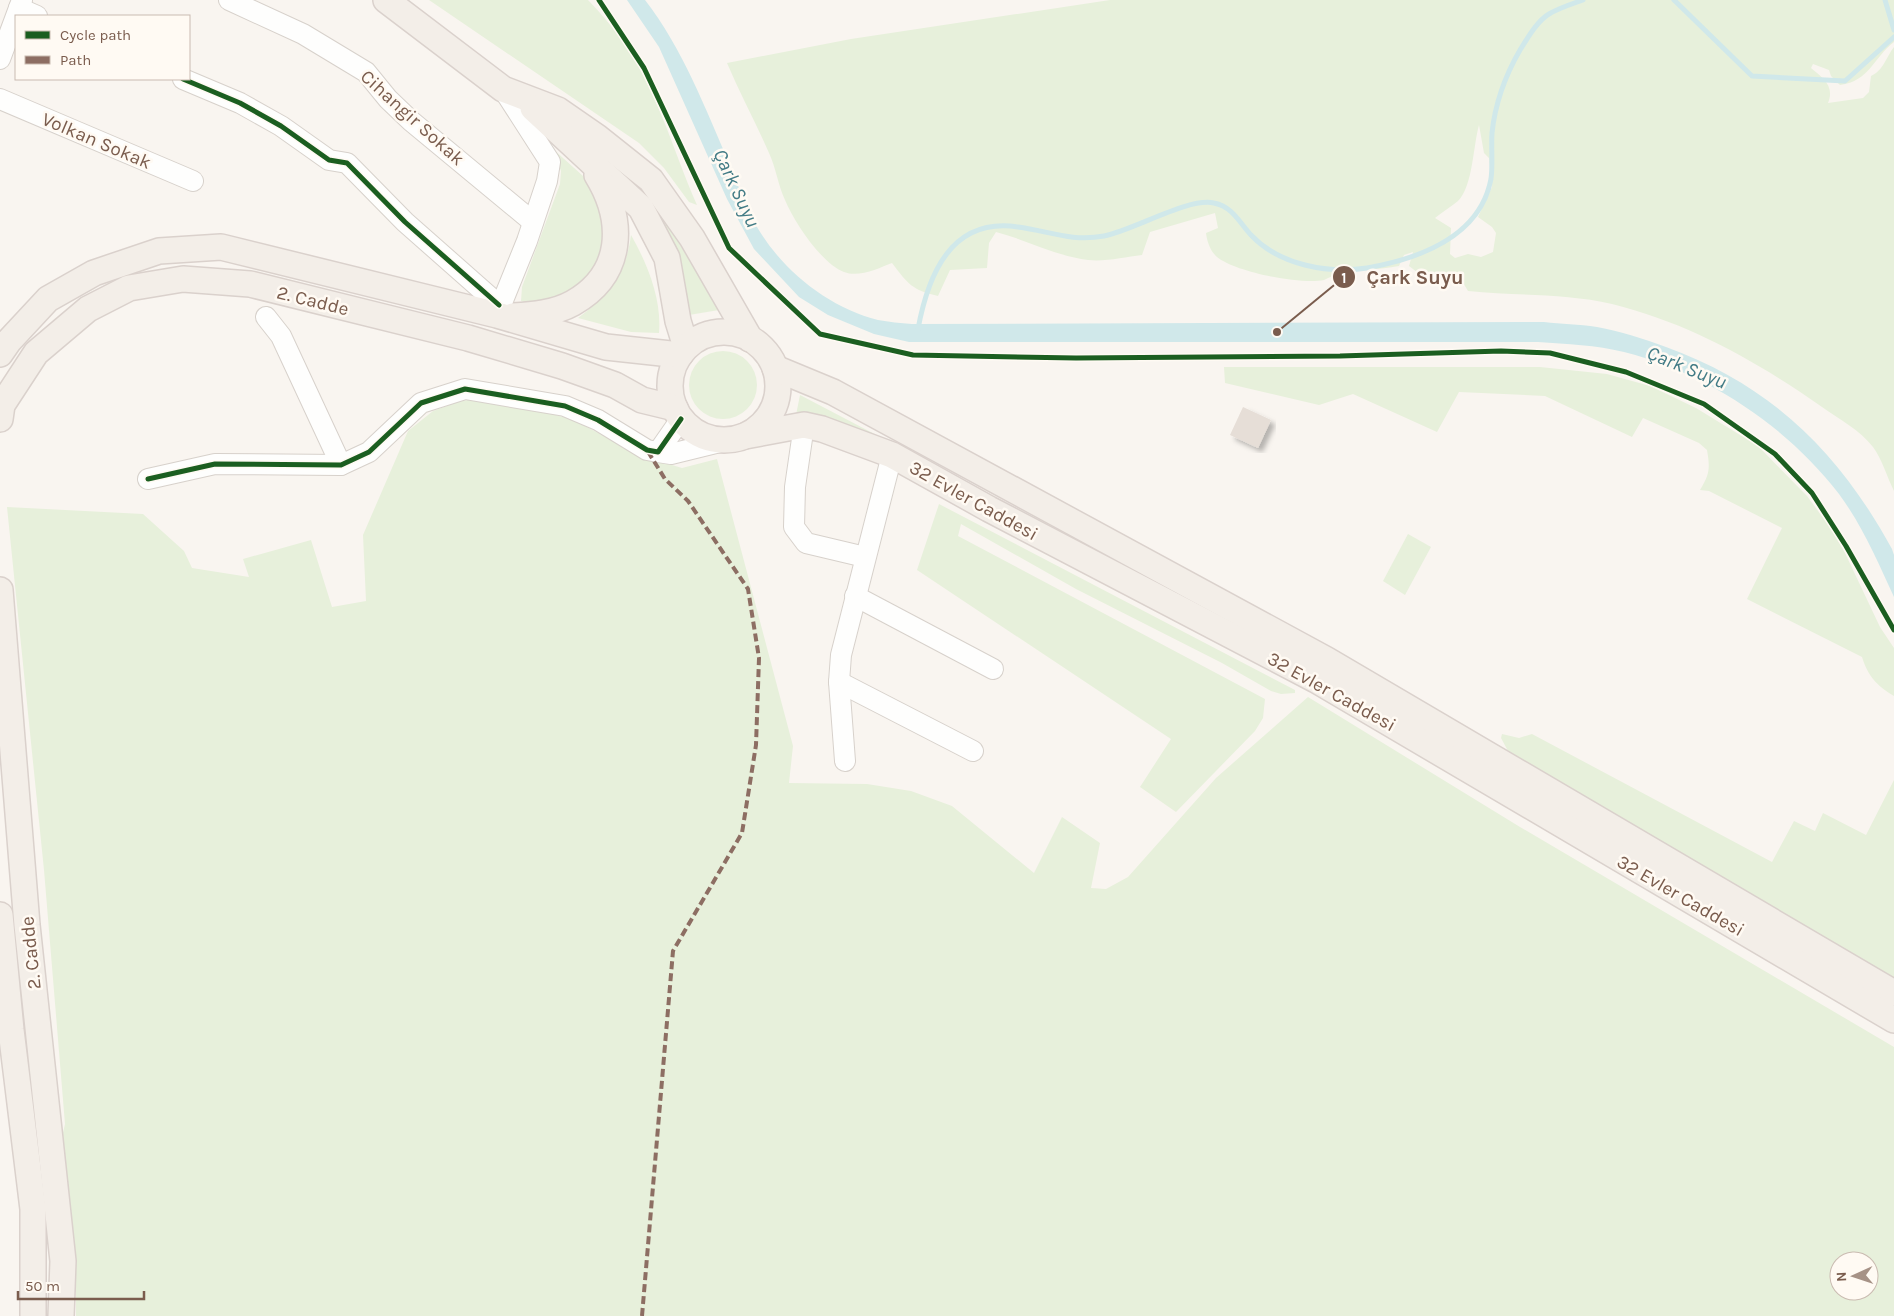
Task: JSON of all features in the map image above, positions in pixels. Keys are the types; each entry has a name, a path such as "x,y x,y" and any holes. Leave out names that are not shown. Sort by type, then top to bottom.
{"main road":[{"path":"386,0 513,94 641,208 667,258 683,351"},
{"path":"513,94 558,110 597,137 651,180 692,238 750,338 769,356 775,368 778,384 776,400 770,416 759,428 737,438 710,439 694,431 678,414 670,390 672,371 683,351 700,337 717,332 734,333 750,338"},
{"path":"500,312 539,314 572,304 589,291 606,271 616,246 615,213 606,189 587,158"},
{"name":"2. Cadde","path":"0,354 9,341 48,299 94,273 159,251 222,246 500,312 606,347 683,351"},
{"name":"2. Cadde","path":"0,419 2,405 36,353 88,309 129,288 183,278 250,284 468,338 562,366 615,385 642,400 678,414"},
{"name":"32 Evler Caddesi","path":"775,368 833,392 1327,660 1894,994"},
{"name":"32 Evler Caddesi","path":"737,438 804,425 822,429 892,455 989,509 1316,680 1894,1020"},
{"name":"2. Cadde","path":"0,590 27,925 63,1261 61,1316"},
{"name":"2. Cadde","path":"0,915 11,1030 33,1209 33,1316"}],"street":[{"name":"Cihangir Sokak","path":"229,0 303,34 366,72 388,99 411,121 533,222"},
{"path":"0,59 15,25"},
{"path":"185,80 240,103 281,126 329,160 347,163 404,222 500,312 547,181 550,162 513,94"},
{"name":"Volkan Sokak","path":"0,99 193,181"},
{"path":"266,317 281,336 341,465"},
{"path":"148,479 215,464 341,465 369,452 421,403 464,390 564,406 598,420 647,450 658,452 671,454 737,438"},
{"path":"658,452 678,414"},
{"path":"804,425 795,487 794,527 806,543 866,557"},
{"path":"845,761 839,682 841,654 892,455"},
{"path":"855,596 993,669"},
{"path":"839,682 973,751"}],"green space":[{"path":"429,0 588,0 618,35 643,75 697,205 689,202 664,168 639,143"},
{"path":"1110,0 1894,0 1894,42 1865,74 1850,83 1840,85 1831,76 1829,70 1813,64 1811,68 1829,87 1830,97 1828,103 1863,98 1869,92 1871,76 1882,67 1894,47 1894,491 1876,452 1862,435 1798,390 1722,346 1695,333 1641,312 1594,300 1468,291 1462,281 1434,276 1430,282 1409,266 1413,252 1404,255 1399,266 1346,272 1324,280 1300,281 1269,276 1238,268 1217,257 1212,252 1206,233 1218,228 1215,213 1150,232 1142,255 1108,260 1076,258 996,232 989,243 987,268 950,270 938,296 911,285 892,263 862,273 850,274 844,272 836,268 818,252 789,209 769,153 727,63 851,39","holes":["1479,125 1484,153 1489,158 1492,187 1478,217 1492,227 1496,233 1493,252 1481,257 1468,254 1455,258 1450,254 1451,228 1435,218 1458,201 1467,186"]},
{"path":"570,130 633,178 655,203 719,310 689,315 685,290"},
{"path":"553,149 593,185 602,199 604,253 576,294 534,305 521,301 522,287 560,184 561,171"},
{"path":"631,235 643,257 656,294 659,333 631,332 578,318 599,301 614,282 625,261"},
{"path":"723,351 736,354 747,361 754,372 757,385 754,398 747,409 736,416 723,419 710,416 699,409 692,398 689,385 692,372 699,361 710,354"},
{"path":"1224,367 1540,367 1607,374 1650,386 1696,408 1758,446 1807,496 1832,530 1880,627 1894,648 1894,696 1874,680 1867,670 1862,657 1747,599 1782,528 1709,491 1700,490 1706,480 1709,466 1707,450 1699,443 1643,418 1632,437 1545,396 1459,392 1437,432 1353,394 1319,405 1225,383"},
{"path":"800,395 1037,519 1036,522 796,415"},
{"path":"487,396 574,420 639,455 682,468 717,459 793,746 789,783 867,784 911,791 952,806 1034,873 1062,817 1100,843 1091,888 1106,889 1128,877 1216,778 1308,697 1520,827 1894,1047 1894,1316 76,1316 76,1259 62,1137 65,1124 44,870 7,507 143,514 184,551 192,568 249,577 243,559 311,540 332,607 366,601 363,535 408,431 433,411 458,402"},
{"path":"939,504 1295,690 1295,693 1281,694 1271,691 1222,663 1076,589 961,524 958,536 1265,699 1263,718 1255,731 1176,812 1140,787 1171,739 917,570"},
{"path":"1408,534 1431,547 1405,595 1383,581"},
{"path":"1502,734 1519,738 1532,734 1772,862 1794,821 1815,831 1823,813 1866,835 1894,780 1894,981 1508,751 1501,738"}],"water":[{"path":"627,0 645,0 671,38 702,101 749,212 767,243 793,272 808,285 842,306 878,320 912,324 1544,322 1590,326 1623,333 1666,347 1704,363 1738,381 1770,402 1825,452 1849,482 1892,549 1894,555 1894,597 1855,518 1839,494 1795,446 1743,405 1715,388 1655,361 1624,352 1592,346 1538,342 909,342 874,334 828,315 799,297 754,249 727,199 659,47"}],"building":[{"path":"1243,407 1271,420 1258,448 1230,435"}],"waterway":[{"path":"918,329 928,289 936,270 947,254 960,241 976,231 995,226 1018,227 1070,237 1092,238 1116,233 1176,209 1203,202 1221,205 1231,211 1262,245 1275,254 1305,265 1336,270 1352,270 1387,264 1426,251 1444,242 1460,230 1474,216 1485,199 1491,179 1493,122 1502,90 1520,50 1536,26 1545,17 1583,0"},
{"path":"1674,0 1752,76 1845,81 1894,37"},
{"path":"1885,0 1894,30"}],"marked path":[{"path":"642,1316 673,951 742,833 756,745 759,658 748,589 688,501 665,479 647,450"}],"cycle path":[{"path":"599,0 644,68 729,248 820,334 913,355 1076,358 1340,356 1501,351 1550,353 1626,372 1704,404 1775,454 1812,493 1846,546 1894,630"},
{"path":"185,80 240,103 281,126 329,160 347,163 405,222 499,305"},
{"path":"148,479 215,464 341,465 369,452 421,403 465,389 565,406 598,420 647,450 658,452 681,419"}],"place":[{"name":"Çark Suyu","path":"1277,332"}]}
